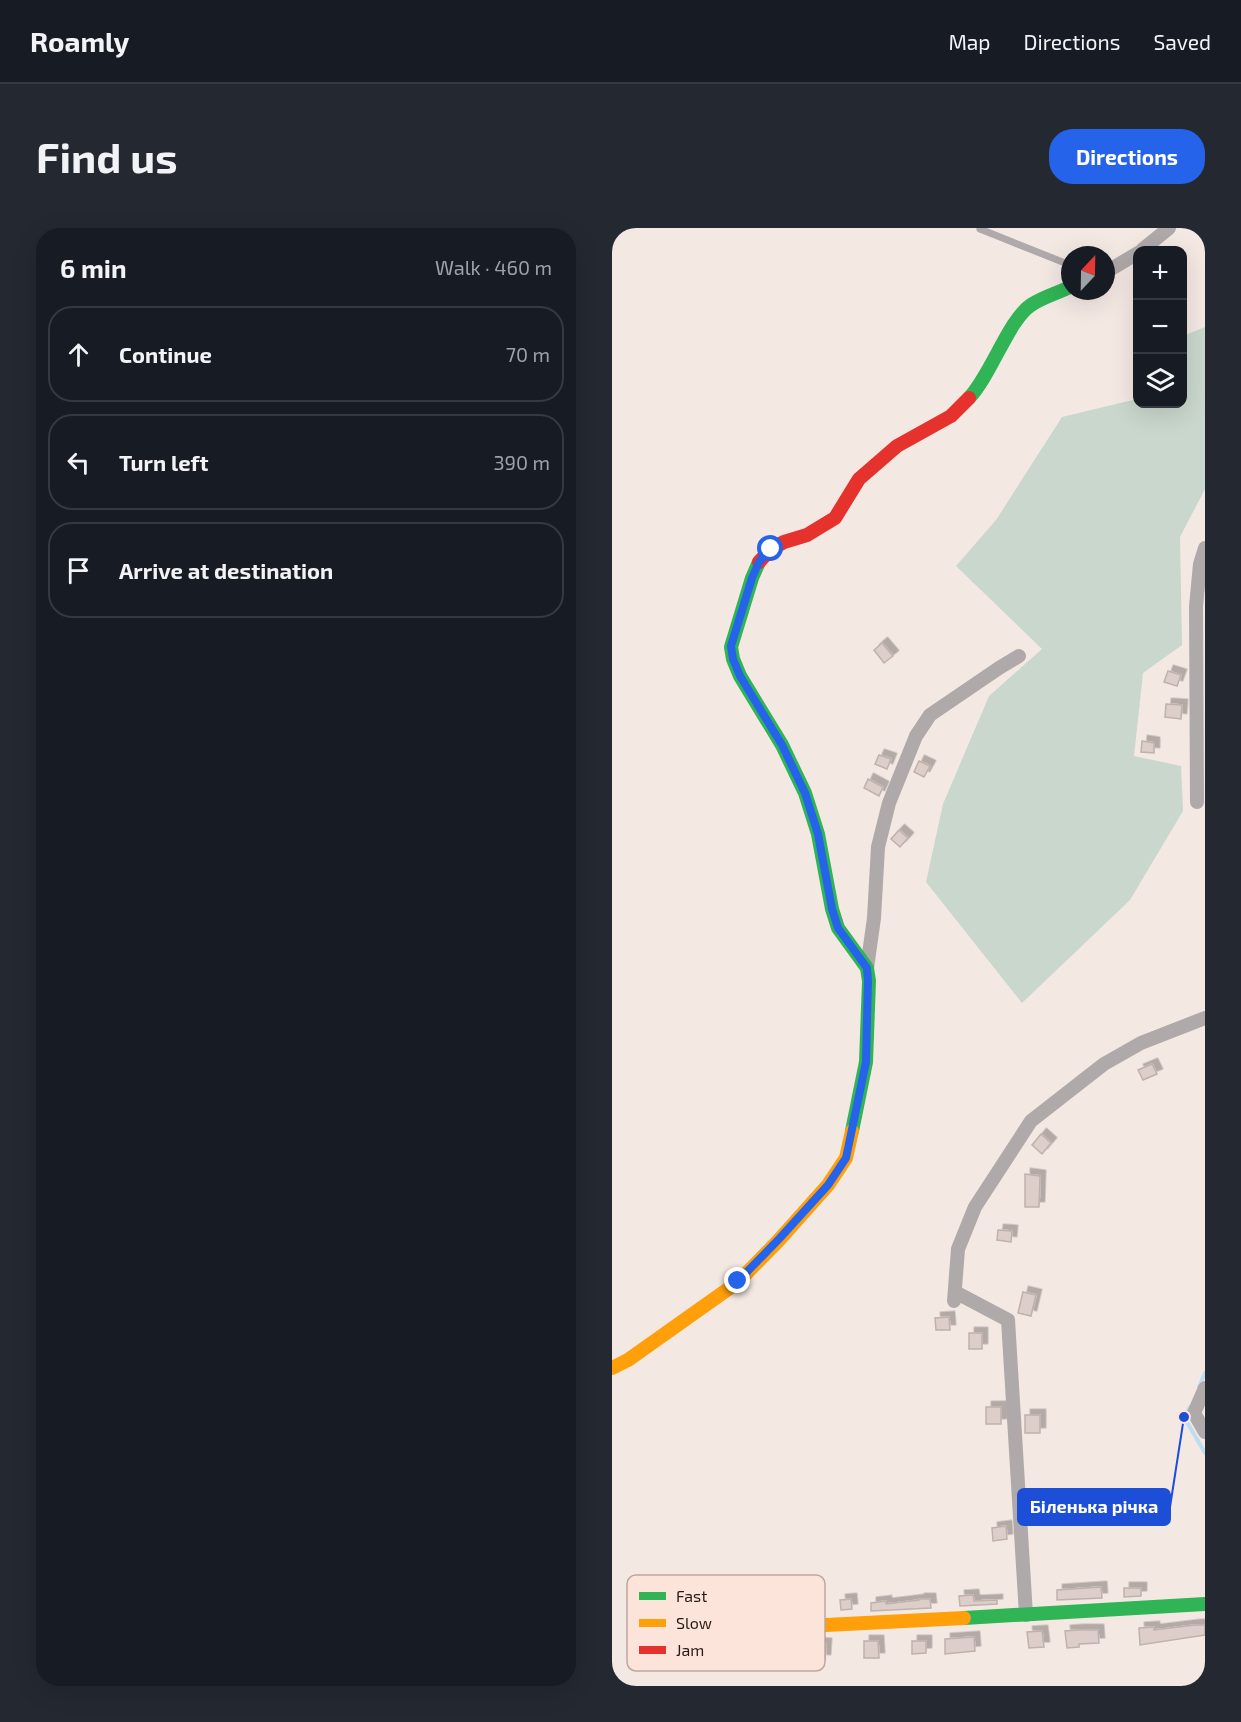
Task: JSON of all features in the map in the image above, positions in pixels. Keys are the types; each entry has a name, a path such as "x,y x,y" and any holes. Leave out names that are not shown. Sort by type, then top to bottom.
{"street":[{"path":"1147,246 1169,228"},
{"path":"1115,267 1133,256"},
{"path":"867,968 838,928 832,909 818,834 805,793 782,745 740,676 733,659 731,646 752,578 759,562 771,549 823,527 835,518 859,479 874,465 897,446 951,416 972,395 993,364 1020,315 1031,305 1061,291"},
{"path":"1197,801 1196,607 1200,564 1205,548"},
{"path":"612,1368 628,1360 738,1281 828,1185 846,1158 866,1062 867,968 874,918 878,847 889,803 916,736 930,715 1019,656"},
{"path":"1026,1615 1008,1320 955,1297 958,1249 975,1207 1030,1120 1104,1064 1141,1043 1205,1018"},
{"path":"1205,1388 1194,1413 1205,1432"},
{"path":"825,1625 1205,1605"}],"lane":[{"path":"980,229 1061,261"}],"shaded area":[{"path":"1205,327 1205,489 1180,537 1182,645 1143,673 1134,756 1181,766 1183,811 1130,900 1022,1003 926,882 943,804 989,696 1042,649 956,566 996,520 1062,417 1133,400 1133,408 1187,408 1187,334"}],"building":[{"path":"882,643 893,656 884,663 874,650"},
{"path":"1168,671 1181,675 1177,686 1164,682"},
{"path":"1166,704 1182,705 1181,719 1165,717"},
{"path":"1142,741 1154,743 1154,753 1141,752"},
{"path":"879,755 891,759 887,769 875,764"},
{"path":"919,761 930,766 924,777 914,772"},
{"path":"868,779 883,787 879,796 864,788"},
{"path":"899,830 908,838 900,847 891,839"},
{"path":"1152,1064 1157,1074 1143,1080 1138,1070"},
{"path":"1041,1134 1051,1143 1042,1154 1032,1145"},
{"path":"1025,1174 1040,1176 1039,1207 1025,1207"},
{"path":"998,1230 1012,1231 1011,1242 997,1240"},
{"path":"1023,1292 1036,1295 1031,1316 1018,1313"},
{"path":"949,1317 950,1330 936,1330 935,1318"},
{"path":"969,1333 982,1333 982,1349 969,1349"},
{"path":"986,1407 1001,1407 1001,1424 986,1424"},
{"path":"1025,1415 1040,1415 1040,1433 1025,1433"},
{"path":"1006,1526 1007,1539 993,1541 992,1528"},
{"path":"1101,1587 1102,1598 1057,1600 1057,1590"},
{"path":"1124,1588 1141,1588 1141,1596 1124,1597"},
{"path":"973,1595 974,1601 997,1600 997,1604 960,1606 959,1596"},
{"path":"851,1599 852,1609 841,1610 840,1600"},
{"path":"930,1599 931,1608 871,1611 871,1603 886,1601 886,1604"},
{"path":"1205,1625 1205,1635 1140,1645 1139,1628 1154,1627 1154,1630"},
{"path":"1098,1630 1099,1643 1079,1644 1079,1647 1067,1648 1065,1631"},
{"path":"1042,1631 1044,1647 1029,1648 1027,1632"},
{"path":"974,1637 975,1651 945,1654 945,1639"},
{"path":"864,1641 878,1641 879,1658 864,1658"},
{"path":"912,1641 926,1641 926,1653 912,1654"}],"waterway":[{"path":"1199,1387 1205,1373"},
{"path":"1190,1407 1184,1417 1205,1453"}],"traffic: fast":[{"path":"969,398 985,376 1023,312 1036,302 1061,291"},
{"path":"759,562 731,647 740,676 782,745 805,793 818,834 832,909 838,928 867,968 869,981 866,1062 852,1131"},
{"path":"964,1618 1205,1604"}],"traffic: slow":[{"path":"612,1368 628,1360 738,1282 828,1185 846,1158 852,1131"},
{"path":"825,1625 964,1618"}],"traffic: jam":[{"path":"759,562 771,549 784,542 807,535 835,518 859,479 897,446 951,416 969,398"}],"place":[{"name":"Біленька річка","path":"1184,1417"}],"route":[{"path":"738,1281 828,1185 846,1158 866,1062 867,968 860,955 838,928 832,909 818,834 796,772 740,676 733,659 731,646 752,578 759,562 771,549"}]}
